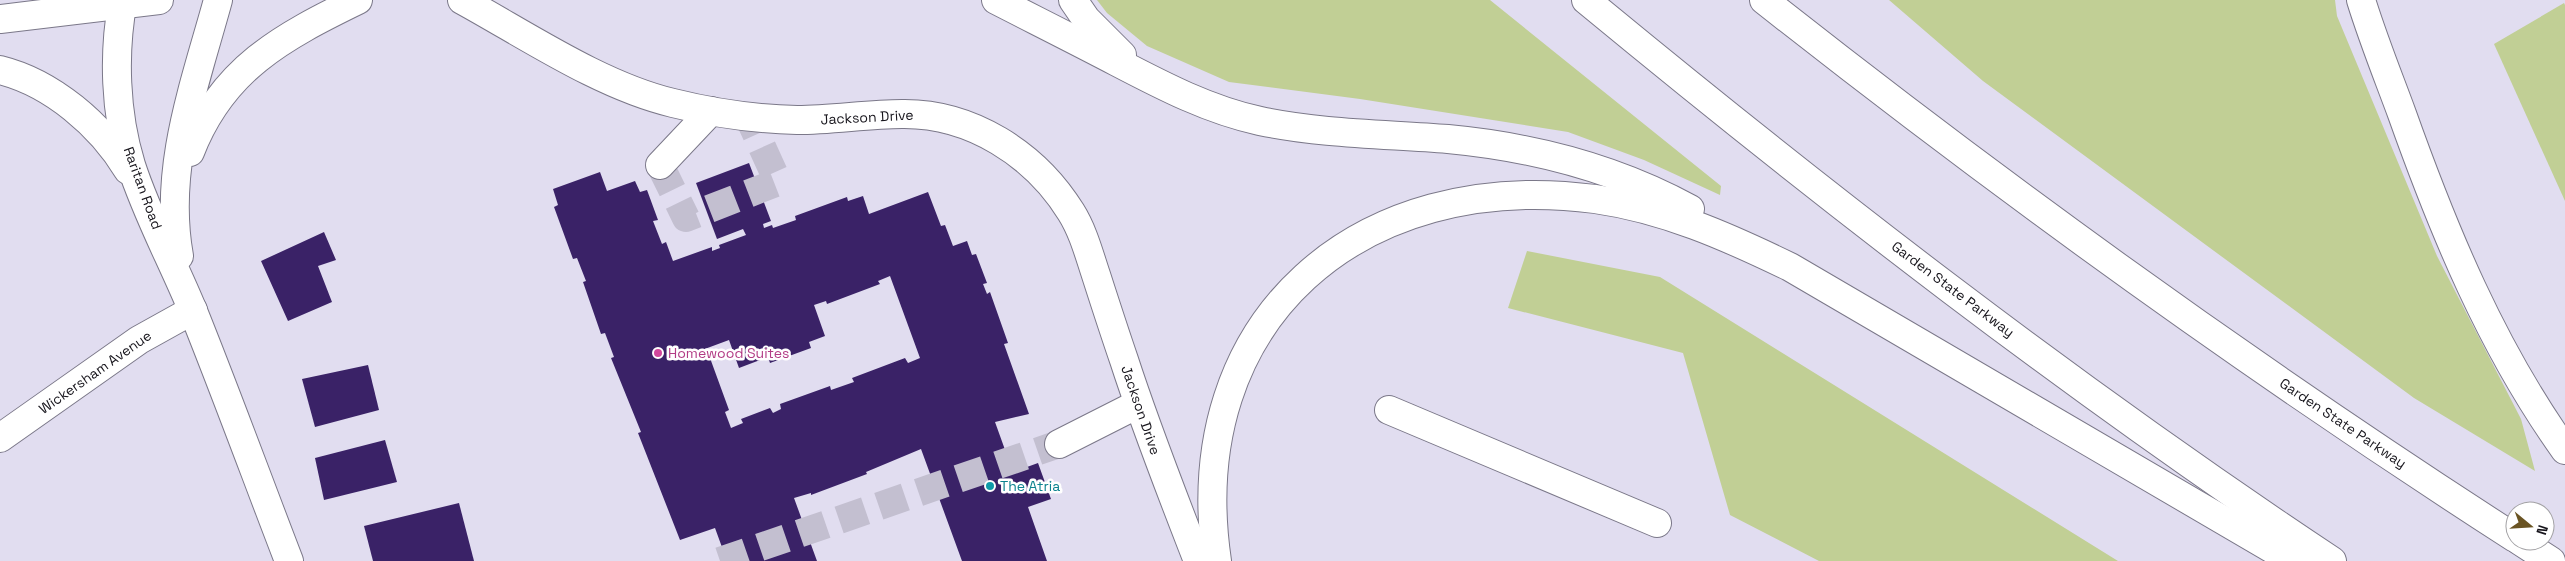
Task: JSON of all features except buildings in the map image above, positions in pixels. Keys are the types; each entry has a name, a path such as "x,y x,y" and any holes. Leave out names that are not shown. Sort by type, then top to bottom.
{"main road":[{"path":"0,19 123,2 159,0"},
{"name":"Raritan Road","path":"193,310 183,277 174,214 178,153 218,0"},
{"path":"174,214 182,176 191,150 212,107 225,89 241,71 290,37 358,0"},
{"name":"Jackson Drive","path":"462,0 615,83 670,103 711,111 795,120 904,114 928,115 953,120 998,140 1040,172 1072,214 1085,241 1138,404 1198,561"},
{"path":"996,0 1172,90 1229,113 1289,127 1481,143 1579,162 1638,183 1668,197 1790,267 2293,561"},
{"path":"1073,0 1103,38 1145,73 1172,90"},
{"name":"Garden State Parkway","path":"1586,0 1806,177 2010,333 2211,478 2332,561"},
{"name":"Garden State Parkway","path":"1764,0 1954,149 2168,304 2375,446 2505,531"},
{"path":"2361,0 2424,176 2459,261 2514,371 2537,411 2565,450"},
{"name":"Raritan Road","path":"123,2 118,67 120,111 128,151 143,196 193,310 289,561"},
{"path":"0,70 43,88 80,114 113,148 127,167 143,196"},
{"path":"660,165 711,111"},
{"path":"1216,561 1213,520 1216,458 1226,402 1235,376 1264,322 1281,299 1323,260 1372,231 1431,209 1494,197 1529,196 1594,199 1669,214 1726,236 1790,267"},
{"name":"Wickersham Avenue","path":"0,438 139,340 193,310"},
{"path":"1060,444 1138,404"},
{"path":"1389,410 1657,523"},
{"path":"2536,551 2551,561"}],"green space":[{"path":"1097,0 1490,0 1721,186 1720,195 1644,160 1568,132 1360,99 1229,82 1147,46 1107,13"},
{"path":"1889,0 2335,0 2337,16 2437,256 2521,419 2535,471 2414,398 1983,81"},
{"path":"2564,3 2565,5 2565,201 2494,44"},
{"path":"1527,251 1660,277 2118,561 1819,561 1730,515 1683,353 1508,308"}],"tunnel":[{"path":"660,165 686,218 778,182 748,116"},
{"path":"720,561 1059,444"}],"place":[{"name":"Homewood Suites","path":"658,353"},
{"name":"The Atria","path":"990,486"}]}
